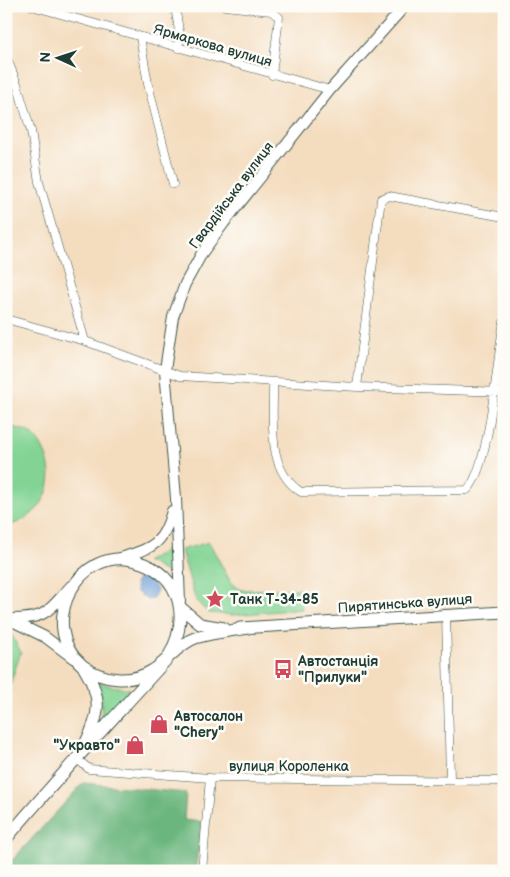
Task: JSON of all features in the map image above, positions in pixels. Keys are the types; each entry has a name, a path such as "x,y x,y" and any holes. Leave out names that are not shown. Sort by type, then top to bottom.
{"main road":[{"name":"Гвардійська вулиця","path":"180,607 176,498 165,370 173,317 185,284 202,253 330,90 405,6"},
{"path":"8,619 33,619 45,614 85,572 100,563 144,550 160,541 168,528 176,498"},
{"path":"6,838 167,659 177,643 181,625 180,607 174,591 158,572 135,561 118,559"},
{"path":"73,584 65,600 62,618 64,635 71,651 82,664 94,685 98,712 93,729 77,759"},
{"path":"180,607 200,624 213,628 248,628"},
{"name":"Пирятинська вулиця","path":"248,628 446,614 504,612"},
{"path":"8,619 45,637 98,675 116,679 135,678 153,671 184,644 195,638 248,628"}],"street":[{"name":"Ярмаркова вулиця","path":"32,6 330,90"},
{"path":"225,6 272,10 279,17 272,75"},
{"path":"176,7 180,38 178,48"},
{"path":"140,37 148,84 173,184"},
{"path":"6,56 17,84 31,131 39,182 85,341"},
{"path":"357,387 381,199 390,196 504,217"},
{"path":"6,319 85,341 180,376 357,387 504,392"},
{"path":"273,382 275,453 280,470 292,486 301,492 467,490 477,476 495,392 504,322"},
{"path":"446,614 450,779"},
{"name":"вулиця Короленка","path":"77,759 89,769 210,778 504,781"},
{"path":"202,871 210,778"}],"green space":[{"path":"6,425 26,431 36,438 45,453 50,477 44,499 37,508 29,516 6,526"},
{"path":"209,542 231,583 240,590 300,589 302,609 234,615 209,613 196,601 181,550"},
{"path":"175,544 176,581 166,572 146,561 156,557"},
{"path":"6,625 21,652 6,696"},
{"path":"96,679 106,685 130,689 101,719 102,698"},
{"path":"83,783 186,793 184,820 202,822 195,871 6,871 6,867"}],"water":[{"path":"140,576 152,582 157,590 153,598 147,600 137,592 135,584"}],"place":[{"name":"Танк Т-34-85","path":"215,599"},
{"name":"Автостанція \"Прилуки\"","path":"283,669"},
{"name":"Автосалон \"Chery\"","path":"159,724"},
{"name":"\"Укравто\"","path":"135,745"}]}
